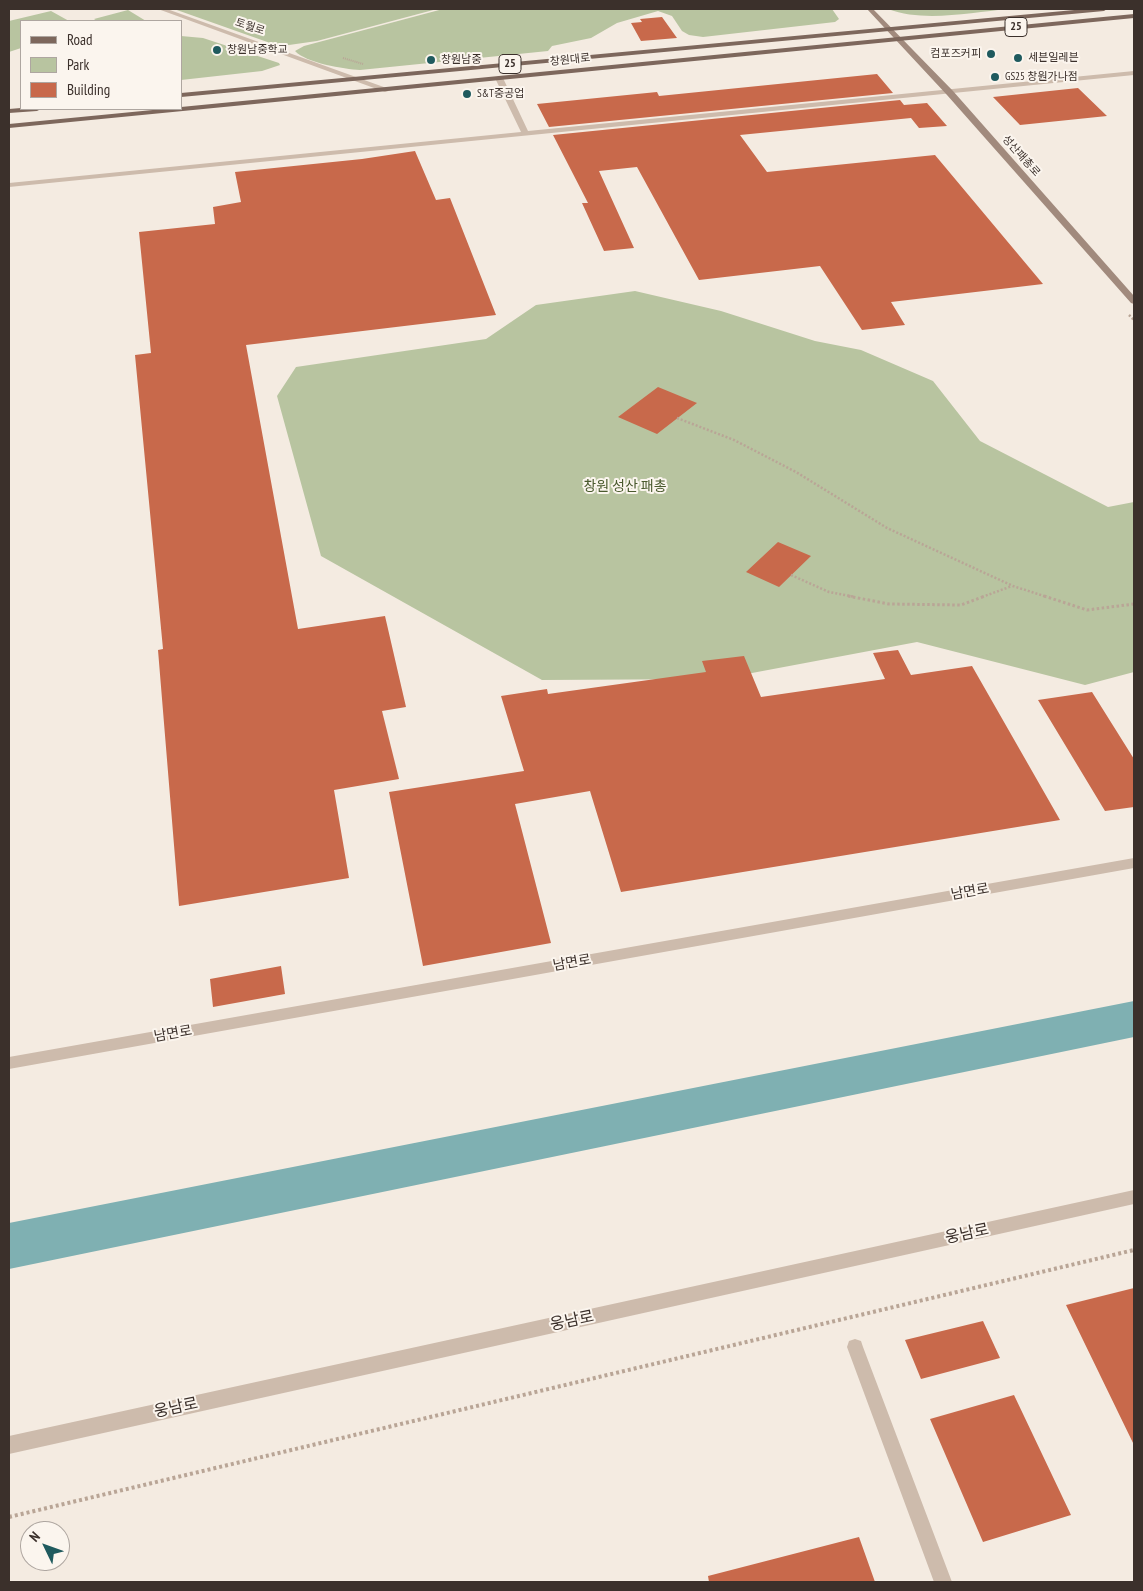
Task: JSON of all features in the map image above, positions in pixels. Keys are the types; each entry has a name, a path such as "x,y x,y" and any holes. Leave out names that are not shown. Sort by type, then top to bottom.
{"main road":[{"name":"성산패총로","path":"870,9 950,92 1134,301"},
{"name":"창원대로","path":"182,95 1104,9"},
{"name":"창원대로","path":"182,110 1134,16"},
{"path":"9,111 23,110"},
{"name":"창원대로","path":"9,126 177,110"}],"street":[{"name":"토월로","path":"161,9 388,90"},
{"path":"9,185 1134,73"},
{"path":"499,78 525,133"},
{"name":"남면로","path":"9,1063 1134,863"},
{"name":"웅남로","path":"9,1445 1134,1197"},
{"path":"855,1347 944,1582"}],"path":[{"path":"677,418 734,440 796,472 887,528 1013,586 1087,610 1134,604"},
{"path":"791,575 829,592 889,604 961,604 1013,586"},
{"path":"9,1517 1134,1250"}],"green space":[{"path":"174,9 437,9 317,41 289,45 273,44"},
{"path":"443,9 832,9 839,19 835,22 703,37 689,35 682,31 672,16 658,11 617,23 591,38 552,46 548,51 360,70 335,67 316,62 295,51 304,46"},
{"path":"888,9 1009,9 933,16 902,13"},
{"path":"128,10 144,20 96,20 94,19"},
{"path":"51,11 67,20 20,20 20,48 9,52 9,21"},
{"name":"창원남중학교","path":"182,36 203,38 279,63 280,65 262,71 182,80"},
{"name":"창원 성산 패총","path":"635,291 721,311 815,341 861,350 933,381 980,441 1108,507 1134,502 1134,672 1085,685 917,642 720,679 542,680 321,556 277,396 296,367 486,339 536,305"}],"building":[{"path":"662,17 677,38 641,41 631,23 642,22 640,19"},
{"path":"877,74 893,93 549,127 537,104 657,92 659,96"},
{"path":"1078,88 1107,116 1020,125 993,97"},
{"path":"900,100 904,105 927,103 947,126 919,128 911,118 740,135 767,172 935,155 1043,284 891,302 905,325 862,330 820,266 699,280 637,167 599,171 634,248 604,251 582,203 588,203 553,135"},
{"path":"415,151 436,200 450,198 496,315 246,345 298,629 385,616 406,707 382,711 399,779 334,790 349,878 179,906 158,650 163,649 135,355 151,353 139,232 215,224 213,207 241,202 235,172 362,159"},
{"path":"658,387 697,403 657,434 618,417"},
{"path":"778,542 811,556 779,587 746,572"},
{"path":"898,650 911,675 972,666 1060,820 621,892 590,791 515,804 551,943 423,966 389,792 524,771 501,696 547,689 548,694 706,672 702,661 744,656 761,697 885,679 873,653"},
{"path":"1092,692 1134,759 1134,807 1105,811 1038,700"},
{"path":"281,966 285,994 213,1007 210,979"},
{"path":"1134,1288 1134,1445 1066,1305"},
{"path":"983,1321 1000,1358 921,1379 905,1340"},
{"path":"1014,1395 1071,1515 983,1542 930,1419"},
{"path":"859,1537 875,1582 709,1582 708,1576"}],"waterway":[{"path":"9,1246 1134,1019"}],"place":[{"name":"창원남중학교","path":"217,50"},
{"name":"컴포즈커피","path":"991,54"},
{"name":"세븐일레븐","path":"1018,58"},
{"name":"창원남중","path":"431,60"},
{"name":"GS25 창원가나점","path":"995,77"},
{"name":"S&T중공업","path":"467,94"}]}
